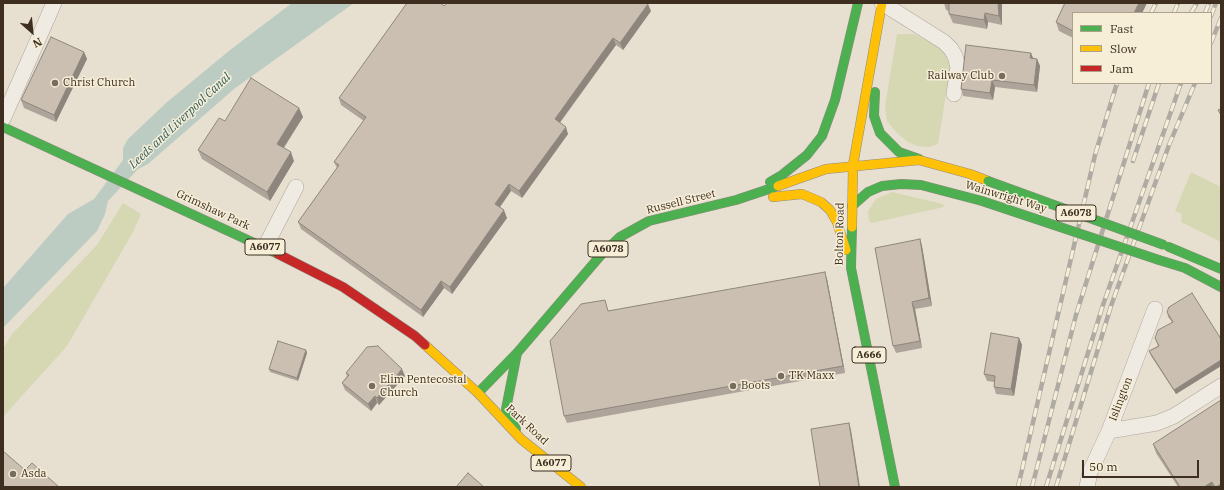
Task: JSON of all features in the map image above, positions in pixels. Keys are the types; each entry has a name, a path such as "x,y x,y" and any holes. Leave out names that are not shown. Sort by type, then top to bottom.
{"highway":[{"path":"736,200 782,175 807,155 822,136 835,100 858,3"},
{"name":"Bolton Road","path":"882,3 853,165 851,268 895,487"},
{"name":"A6078","path":"875,39 874,116 886,141 899,152 919,160"},
{"path":"835,100 840,119"},
{"name":"Grimshaw Park","path":"3,127 85,166 151,194 265,247 343,287 415,336 478,393"},
{"path":"847,136 866,164 872,170 921,185"},
{"name":"Wainwright Way","path":"853,165 919,160 970,174 1164,245 1221,269"},
{"name":"Russell Street","path":"478,393 517,353 601,255 620,237 649,221 736,200 807,177 826,168 853,165"},
{"name":"Wainwright Way","path":"852,206 868,192 882,186 921,185 982,201 1185,268 1221,287"},
{"path":"736,200 802,194 821,202 830,210 837,222 851,268"},
{"name":"Russell Street","path":"517,353 506,409 521,439"},
{"name":"Park Road","path":"478,393 521,439 581,487"},
{"path":"880,454 886,442"}],"street":[{"path":"3,119 54,3"},
{"path":"882,3 944,42 951,48 958,67 954,94"},
{"path":"265,247 296,187"},
{"name":"Islington","path":"1087,487 1090,472 1109,431 1155,309"},
{"path":"1109,431 1157,423 1174,416 1221,386"}],"green space":[{"path":"897,34 914,34 944,50 951,63 938,144 930,147 917,146 908,142 897,133 887,121 885,106"},
{"path":"1191,172 1221,187 1221,242 1181,222 1182,214 1175,211"},
{"path":"892,192 943,204 944,207 872,223 869,221 868,211 876,199"},
{"path":"123,203 141,214 133,232 67,346 3,417 3,349 12,334 97,245"}],"water":[{"name":"Leeds and Liverpool Canal","path":"292,3 354,3 234,89 148,164 138,169 108,201 105,214 97,231 3,328 3,288 68,214 94,199 123,160 123,148 128,139 166,103 230,50"}],"building":[{"path":"407,3 440,3 444,6 447,3 648,4 620,43 613,38 555,119 566,127 519,191 509,184 495,204 504,210 450,287 441,281 421,310 298,222 339,165 334,162 366,117 339,98"},
{"path":"949,3 998,3 999,16 985,13 984,20 949,14"},
{"path":"1065,3 1139,3 1134,12 1072,12 1072,30 1056,22"},
{"name":"Christ Church","path":"51,37 84,52 54,115 21,100"},
{"name":"Railway Club","path":"966,45 1031,53 1030,58 1037,59 1034,85 992,80 990,93 961,89"},
{"path":"251,78 299,108 277,144 291,152 267,192 198,150 219,118 225,121"},
{"path":"920,239 929,298 912,302 920,341 893,346 875,248"},
{"path":"825,272 843,366 564,416 550,341 581,304 605,300 608,311"},
{"path":"1192,293 1221,339 1221,360 1174,390 1149,351 1159,346 1155,338 1158,330 1173,322 1167,312 1169,307"},
{"path":"991,333 1019,338 1011,389 994,387 995,376 984,374"},
{"path":"278,341 306,350 297,378 269,369"},
{"name":"Elim Pentecostal Church","path":"378,346 402,369 377,398 375,396 368,404 342,383 349,375 346,373 367,347"},
{"path":"1221,400 1221,484 1215,487 1212,482 1204,487 1180,487 1153,444"},
{"path":"849,423 859,487 820,487 811,429"},
{"name":"Asda","path":"3,451 25,470 32,463 59,487 3,487"},
{"path":"468,473 484,487 456,487"}],"railway":[{"path":"1152,12 1156,3"},
{"path":"1174,12 1178,3"},
{"path":"1192,12 1197,3"},
{"path":"1205,12 1209,3"},
{"path":"1212,13 1216,3"},
{"path":"1212,40 1221,18"},
{"path":"1018,487 1095,155 1117,84"},
{"path":"1032,487 1076,315 1149,84"},
{"path":"1133,161 1159,84"},
{"path":"1046,487 1103,305 1181,84"},
{"path":"1056,487 1111,306 1169,145 1195,84"}],"traffic: fast":[{"path":"770,182 782,175 807,155 822,136 835,100 858,3"},
{"path":"875,92 874,116 880,133 899,152 919,159"},
{"path":"3,127 278,254"},
{"path":"988,181 1164,245"},
{"path":"852,206 868,192 882,186 901,184 921,185 982,201"},
{"path":"478,393 517,353 601,255 620,237 649,221 736,200 778,186"},
{"path":"982,201 1159,260"},
{"path":"852,227 851,268 895,487"},
{"path":"1169,247 1221,269"},
{"path":"1159,260 1185,268 1221,287"},
{"path":"516,429 506,409 517,353"}],"traffic: slow":[{"path":"852,227 853,165 882,3"},
{"path":"778,186 826,169 919,160 970,174 988,181"},
{"path":"773,197 802,194 821,202 830,210 837,222 846,250"},
{"path":"425,345 478,393 521,439 581,487"}],"traffic: jam":[{"path":"278,254 343,287 415,336 425,345"}],"place":[{"name":"Railway Club","path":"1002,76"},
{"name":"Christ Church","path":"55,83"},
{"name":"TK Maxx","path":"781,376"},
{"name":"Elim Pentecostal Church","path":"372,386"},
{"name":"Boots","path":"733,386"},
{"name":"Asda","path":"13,474"}]}
